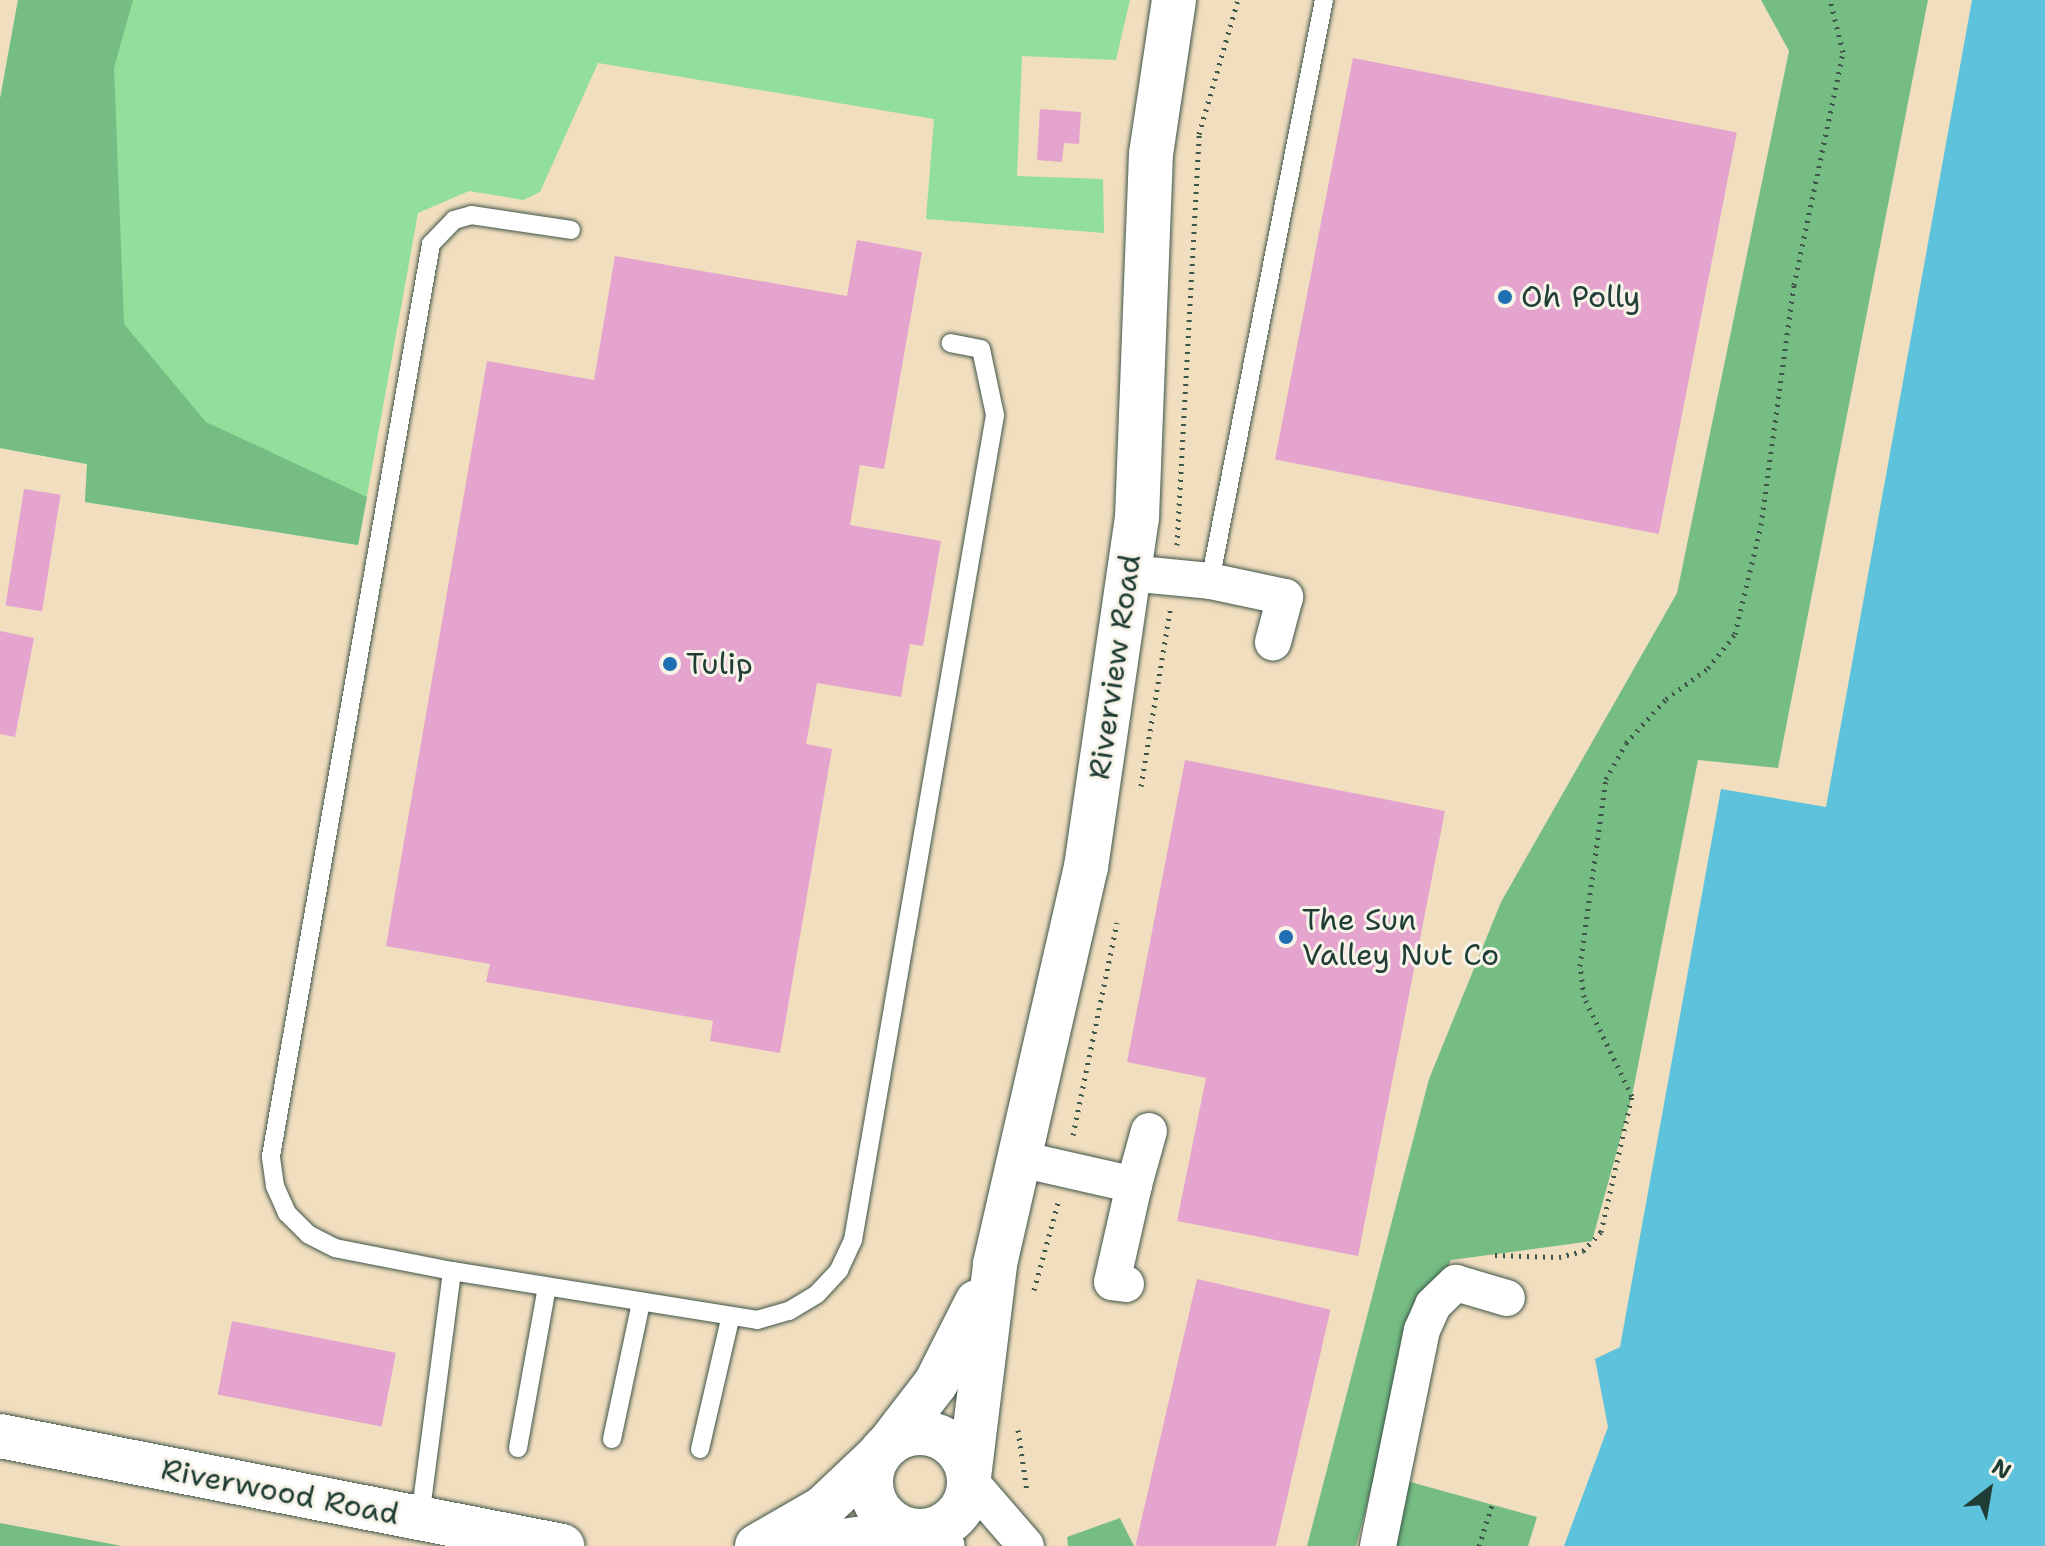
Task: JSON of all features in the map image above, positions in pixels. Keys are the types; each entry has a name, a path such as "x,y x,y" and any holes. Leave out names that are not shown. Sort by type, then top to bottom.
{"street":[{"name":"Riverview Road","path":"969,1478 995,1264 1086,867 1137,518 1151,154 1174,0"},
{"name":"Riverview Road","path":"1167,60 1197,0"},
{"path":"1129,573 1210,581 1285,597 1273,642"},
{"path":"1126,1284 1112,1282 1149,1131"},
{"path":"1020,1159 1134,1185"},
{"name":"Riverview Road","path":"884,1450 936,1383 995,1264"},
{"path":"1378,1546 1422,1330 1442,1292 1456,1283 1507,1298"},
{"path":"757,1546 823,1508 884,1450 916,1433 946,1440 965,1462 969,1478 968,1496 948,1523 926,1536 806,1546"},
{"name":"Riverwood Road","path":"0,1436 562,1546"},
{"path":"884,1450 871,1487 875,1503 898,1526 926,1536"},
{"path":"969,1478 1026,1546"}],"lane":[{"path":"1210,581 1324,0"},
{"path":"571,230 471,215 454,220 431,244 271,1156 281,1199 308,1234 335,1248 730,1319 768,1317 817,1294 839,1270 853,1240 995,415 981,349 951,343"},
{"path":"420,1520 452,1271"},
{"path":"518,1448 547,1287"},
{"path":"612,1439 641,1303"},
{"path":"700,1449 730,1319"}],"path":[{"path":"1179,532 1199,134 1238,0"},
{"path":"1467,1286 1484,1254 1559,1257 1583,1251 1601,1232 1632,1096 1584,997 1580,966 1606,779 1626,743 1666,699 1708,668 1735,634 1761,525 1794,285 1843,52 1830,0"},
{"path":"1031,1304 1054,1220"},
{"path":"1017,1424 1021,1474 1032,1500"},
{"path":"1479,1546 1492,1505"}],"green space":[{"path":"18,0 1130,0 1116,60 1022,56 1017,176 1103,179 1104,233 926,219 934,119 598,63 540,192 523,200 469,191 418,213 358,545 85,502 87,464 0,448 0,99"},
{"path":"18,0 133,0 114,68 124,324 206,422 367,497 358,545 85,502 87,464 0,448 0,99"},
{"path":"1761,0 1928,0 1778,768 1698,760 1632,1096 1592,1241 1451,1260 1407,1352 1356,1546 1307,1546 1429,1079 1501,902 1677,593 1789,51"},
{"path":"1396,1478 1537,1517 1528,1546 1376,1546"},
{"path":"1120,1518 1134,1546 1068,1546 1067,1537"},
{"path":"0,1523 122,1546 0,1546"}],"water":[{"path":"1972,0 2045,0 2045,1546 1564,1546 1608,1427 1595,1359 1620,1347 1721,789 1826,807"}],"building":[{"name":"Oh Polly","path":"1353,58 1737,133 1659,534 1275,459"},
{"path":"1040,109 1081,112 1079,144 1064,143 1062,162 1037,160"},
{"name":"Tulip","path":"857,240 922,252 884,469 860,465 850,525 941,541 923,646 910,644 901,697 817,683 806,744 832,749 780,1053 710,1041 713,1021 486,982 490,964 386,946 487,361 594,380 615,256 847,296"},
{"path":"24,489 61,495 42,611 6,606"},
{"path":"0,631 34,638 15,737 0,734"},
{"name":"The Sun Valley Nut Co","path":"1185,760 1445,811 1358,1256 1177,1221 1206,1078 1127,1062"},
{"path":"1197,1279 1330,1310 1276,1546 1136,1545"},
{"path":"232,1321 396,1353 382,1426 218,1395"}],"place":[{"name":"Oh Polly","path":"1505,297"},
{"name":"Tulip","path":"670,664"},
{"name":"The Sun Valley Nut Co","path":"1286,937"}]}
